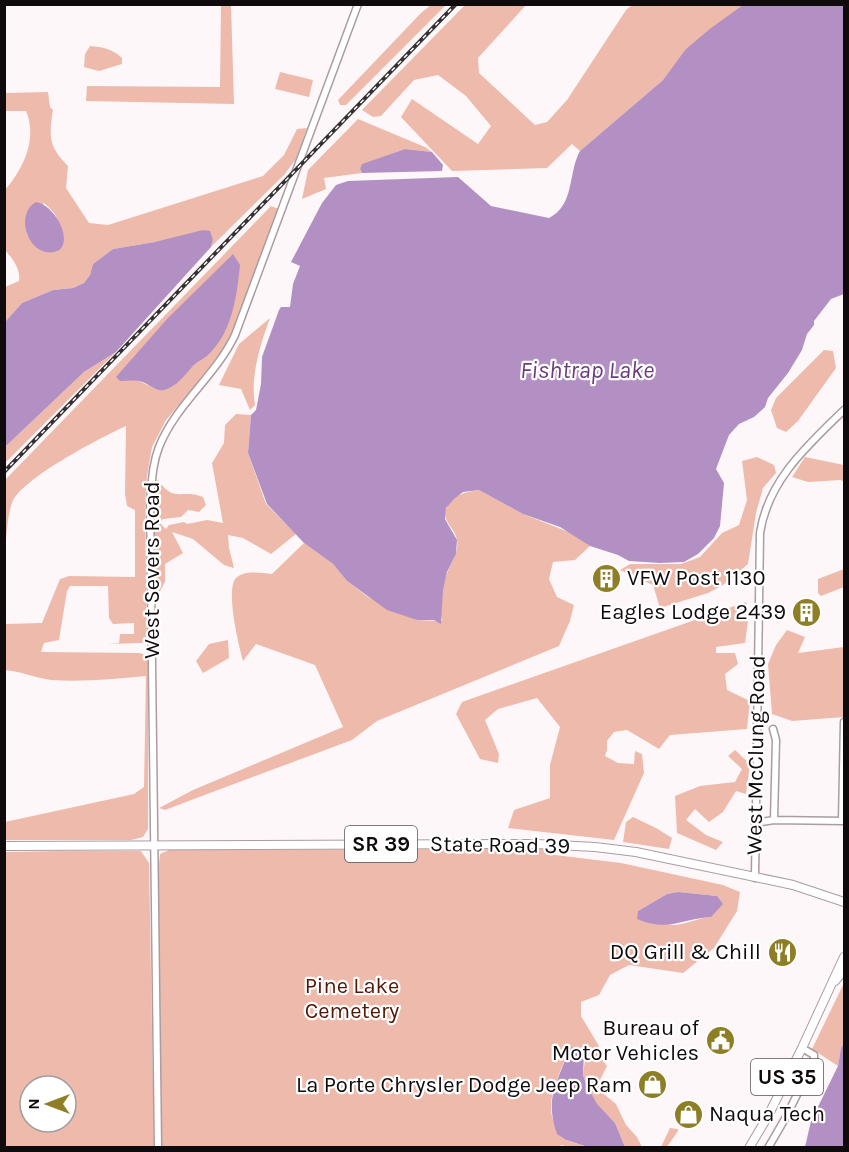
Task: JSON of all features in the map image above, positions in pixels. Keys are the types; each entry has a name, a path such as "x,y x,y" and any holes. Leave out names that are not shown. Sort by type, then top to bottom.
{"main road":[{"name":"State Road 39","path":"4,846 572,845 636,852 814,890 844,902"},
{"name":"US 35","path":"749,1148 768,1116 844,957"},
{"name":"US 35","path":"832,984 844,970"}],"street":[{"name":"West Severs Road","path":"158,1148 150,502 154,462 173,420 219,364 235,336 358,4"},
{"name":"West McClung Road","path":"755,878 761,522 769,498 783,473 844,410"},
{"path":"755,823 774,820 843,820 844,722"},
{"path":"773,729 776,740 774,820"},
{"path":"768,1148 814,1060 814,1055 802,1047"}],"green space":[{"path":"221,5 231,5 234,104 86,101 87,86 220,87"},
{"path":"431,5 446,5 346,105 340,105 338,100"},
{"path":"465,5 526,5 478,58 479,73 535,125 547,122 567,100 626,10 632,5 743,5 671,70 663,80 580,151 572,144 547,168 452,171 401,117 412,99 478,144 491,126 466,96 438,75 414,80 381,116 373,117 362,110"},
{"path":"90,46 115,52 122,58 122,64 99,71 84,67 85,54"},
{"path":"280,72 313,80 309,97 275,89"},
{"path":"48,92 50,107 53,110 51,134 53,146 68,166 66,188 89,223 108,225 263,176 284,155 297,129 307,128 296,159 284,175 211,247 213,240 155,242 113,249 93,264 90,275 84,283 73,288 53,290 22,303 5,322 5,287 19,281 19,272 5,250 5,190 23,163 30,132 26,111 5,111 5,93","holes":["44,203 50,208 59,224 58,251 52,252 40,248 27,234"]},
{"path":"358,119 432,152 405,149 363,164 360,169 362,173 324,178 326,189 302,199 308,170"},
{"path":"271,206 279,209 225,350 166,420 152,447 145,504 147,638 142,643 107,644 119,643 120,634 134,634 134,623 113,624 109,618 108,586 70,586 67,591 59,640 44,643 41,652 140,653 145,655 148,662 148,829 143,837 131,840 4,840 5,822 134,794 144,787 146,676 63,681 4,670 5,624 42,623 60,579 69,576 135,577 135,510 127,506 125,494 126,426 45,471 18,493 10,508 5,549 5,480","holes":["211,352 173,386 164,390 139,381"]},
{"path":"270,318 255,372 255,405 250,410 241,389 219,385 239,344"},
{"path":"824,350 833,351 836,368 798,421 786,432 777,428 771,410 776,398"},
{"path":"116,352 5,463 5,447 84,372"},
{"path":"236,414 251,415 248,453 266,504 296,534 271,554 243,538 228,535 234,568 224,565 193,539 172,532 183,553 165,564 165,582 155,600 153,524 155,484 158,480 174,494 203,497 206,505 199,512 188,510 181,517 163,519 160,523 166,529 169,525 184,522 187,524 207,520 223,523 212,463 224,443 225,425"},
{"path":"757,457 774,465 776,473 763,488 756,513 748,564 723,585 708,593 660,608 653,585 620,570 630,564 681,564 700,557 722,533 739,525 747,500 742,461"},
{"path":"805,457 844,465 844,482 841,480 808,482 792,477"},
{"path":"479,490 523,514 571,533 590,546 575,560 553,562 549,579 557,597 574,605 559,646 377,721 352,740 165,810 159,808 193,790 343,727 315,665 256,644 243,661 232,606 233,584 236,578 248,573 272,574 304,543 333,564 347,581 368,597 417,620 442,621 443,589 457,544 456,535 445,512 457,496"},
{"path":"844,569 844,587 821,596 818,593 818,579"},
{"path":"746,602 749,613 745,643 716,647 716,653 735,653 738,664 725,674 727,690 750,701 747,729 670,735 659,749 627,730 614,732 607,741 605,756 618,763 634,764 635,751 642,754 644,773 614,840 508,828 514,810 550,798 550,765 560,727 537,698 498,709 485,720 499,754 498,763 480,759 456,714 462,702"},
{"path":"787,630 805,637 798,653 844,647 844,717 792,721 772,714 768,664 776,645"},
{"path":"228,640 229,658 203,673 196,661 209,644"},
{"path":"735,750 750,764 746,794 736,791 723,812 709,822 695,809 686,820 706,835 723,842 716,850 677,833 675,796 700,786 735,782 742,769 728,756"},
{"path":"633,817 672,838 669,849 623,842 626,822"},
{"name":"Pine Lake Cemetery","path":"546,849 547,854 621,863 723,885 740,892 737,911 714,948 683,973 629,965 610,975 599,995 581,1002 581,1016 599,1046 599,1056 607,1066 599,1082 599,1090 616,1104 626,1125 637,1137 642,1147 625,1147 615,1123 596,1104 587,1086 583,1075 585,1060 569,1049 553,1091 551,1112 554,1123 565,1139 588,1147 561,1145 559,1148 162,1147 158,873 160,854 169,850","holes":["678,892 717,896 711,917 674,925 638,911 667,894"]},
{"path":"141,851 149,863 154,1147 5,1147 5,852"},
{"path":"844,983 844,1043 838,1066 812,1049"},
{"path":"670,1128 678,1129 678,1131 667,1147 661,1147"}],"water":[{"name":"Fishtrap Lake","path":"743,5 844,5 844,294 831,299 814,321 802,350 788,373 768,398 765,407 754,417 739,424 729,435 716,469 724,483 720,526 714,538 698,554 684,562 629,561 590,546 560,527 523,514 479,490 463,492 446,508 445,519 457,540 456,554 447,572 443,590 441,624 434,620 417,620 387,610 347,581 333,564 304,543 267,504 248,453 251,415 256,410 261,384 262,357 279,310 281,307 290,307 293,284 300,266 291,262 322,203 336,185 348,181 458,177 491,206 549,218 563,205 567,197 580,151 663,80 686,49"},
{"path":"405,149 432,152 443,165 442,171 362,173 360,169 362,164"},
{"path":"36,202 48,208 58,219 64,241 58,251 45,252 31,242 25,224 26,216 29,208"},
{"path":"203,230 210,231 213,240 211,247 116,352 84,372 5,447 5,322 22,303 53,290 73,288 84,283 90,275 93,264 113,249 155,242"},
{"path":"233,254 240,265 233,311 224,333 211,352 168,389 157,390 139,381 120,381 116,377 167,319"},
{"path":"678,892 717,896 723,904 711,917 675,924 648,923 637,919 638,911 667,894"},
{"path":"844,1043 844,1147 805,1147 811,1121 838,1066"},
{"path":"572,1047 584,1054 583,1075 587,1086 597,1104 615,1123 625,1147 588,1147 566,1140 557,1134 553,1121 552,1100 569,1049"}],"railway":[{"path":"4,472 456,4"}],"place":[{"name":"VFW Post 1130","path":"606,578"},
{"name":"Eagles Lodge 2439","path":"807,612"},
{"name":"DQ Grill & Chill","path":"782,952"},
{"name":"Bureau of Motor Vehicles","path":"720,1041"},
{"name":"La Porte Chrysler Dodge Jeep Ram","path":"653,1085"},
{"name":"Naqua Tech","path":"688,1114"}]}
